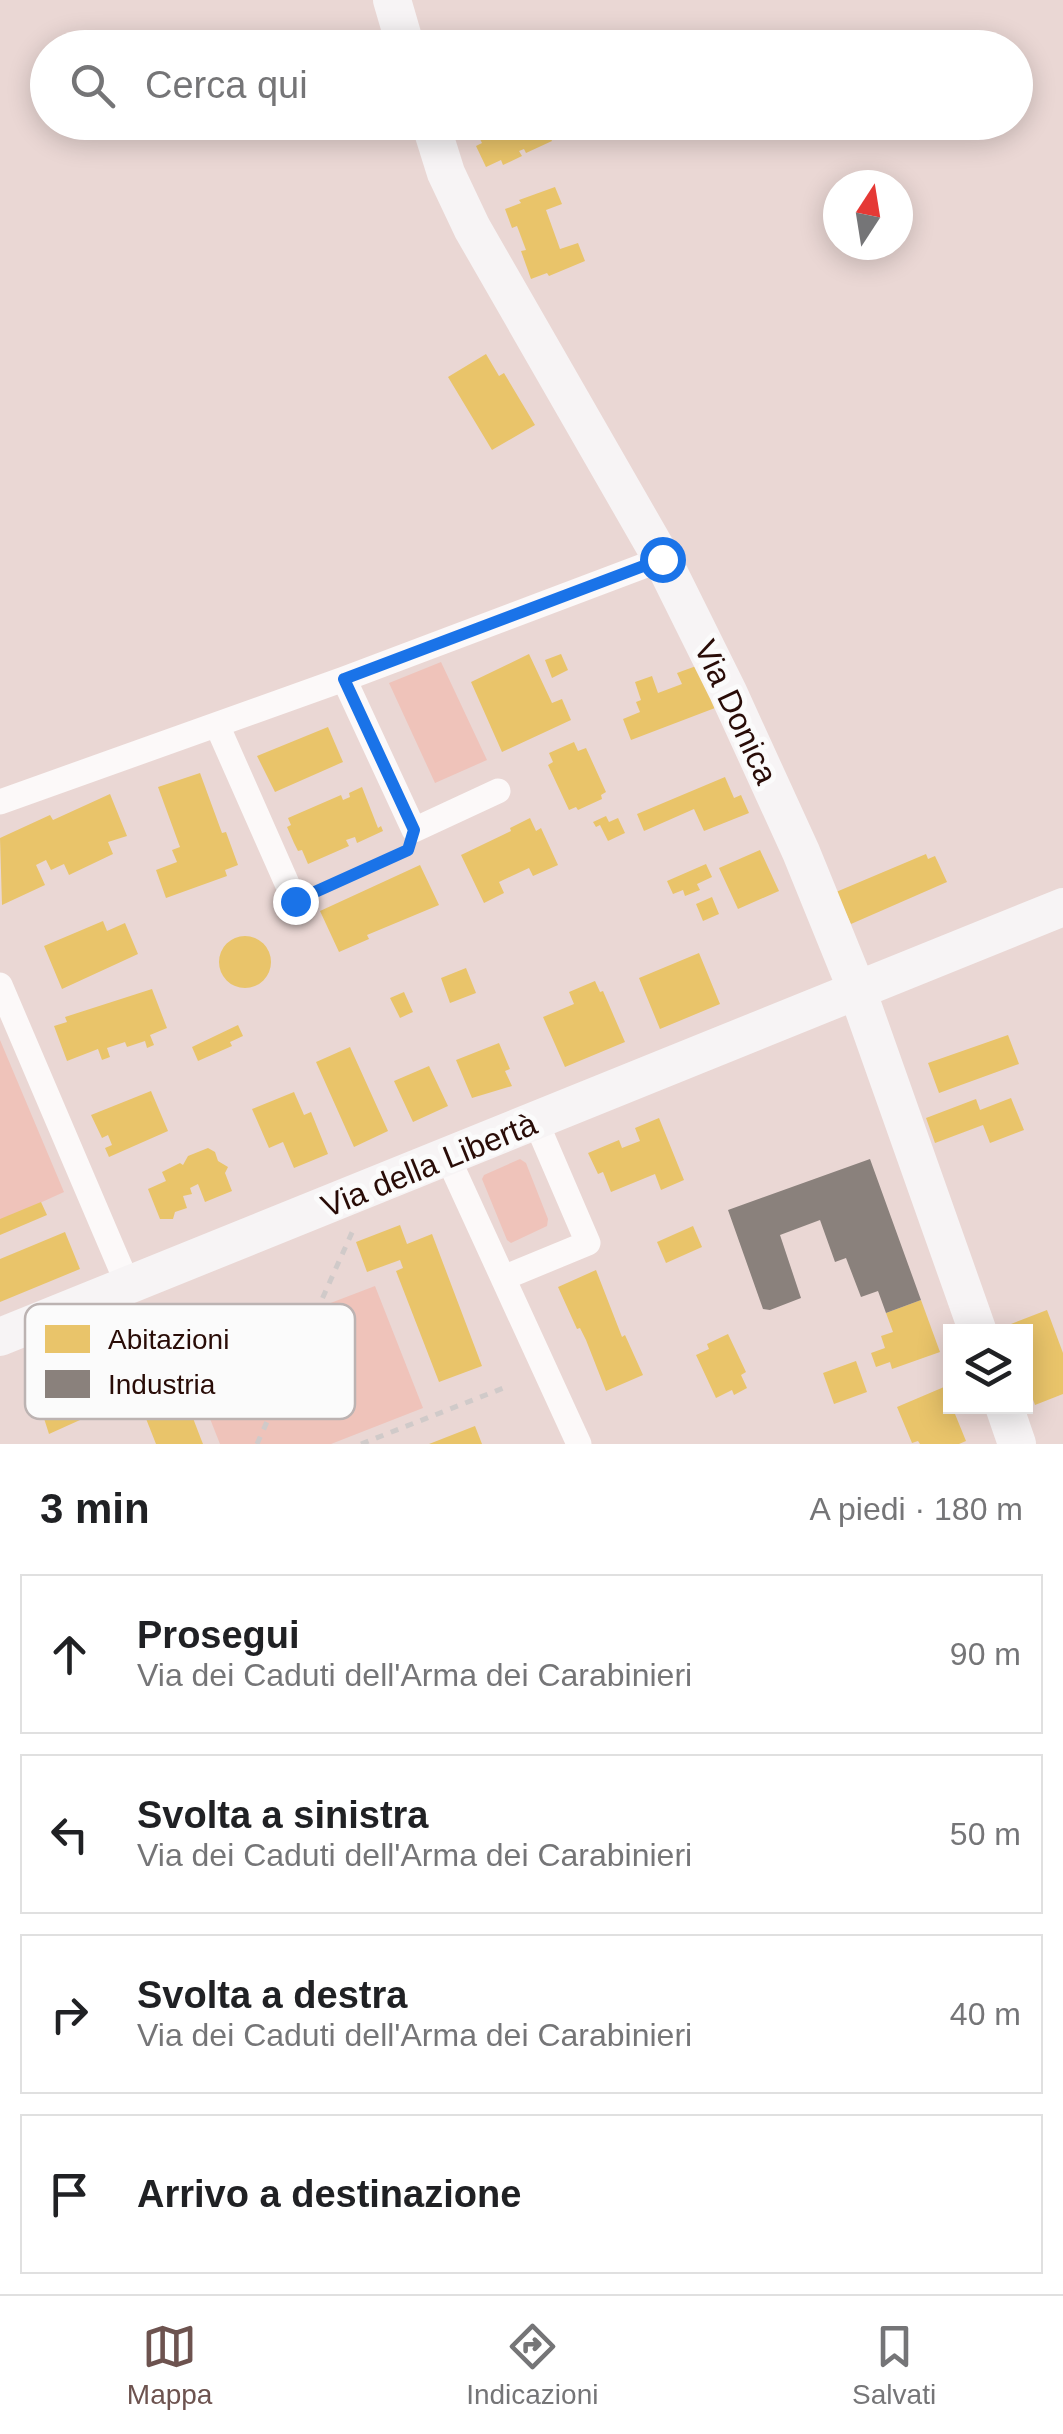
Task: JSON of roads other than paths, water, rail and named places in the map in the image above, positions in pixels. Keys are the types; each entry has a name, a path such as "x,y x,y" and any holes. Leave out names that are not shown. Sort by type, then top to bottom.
{"street":[{"path":"392,0 401,30"},
{"name":"Via Donica","path":"436,140 446,173 472,228 662,559 801,852 857,990 975,1324"},
{"path":"0,802 344,679 662,559"},
{"path":"344,679 414,830 498,792"},
{"path":"217,724 289,888"},
{"name":"Via della Libertà","path":"83,1304 1063,907"},
{"path":"0,985 6,1015 128,1286"},
{"path":"503,1278 588,1243 536,1122"},
{"path":"448,1158 579,1444"},
{"name":"Via della Libertà","path":"0,1337 25,1327"},
{"path":"1007,1414 1017,1444"}]}
